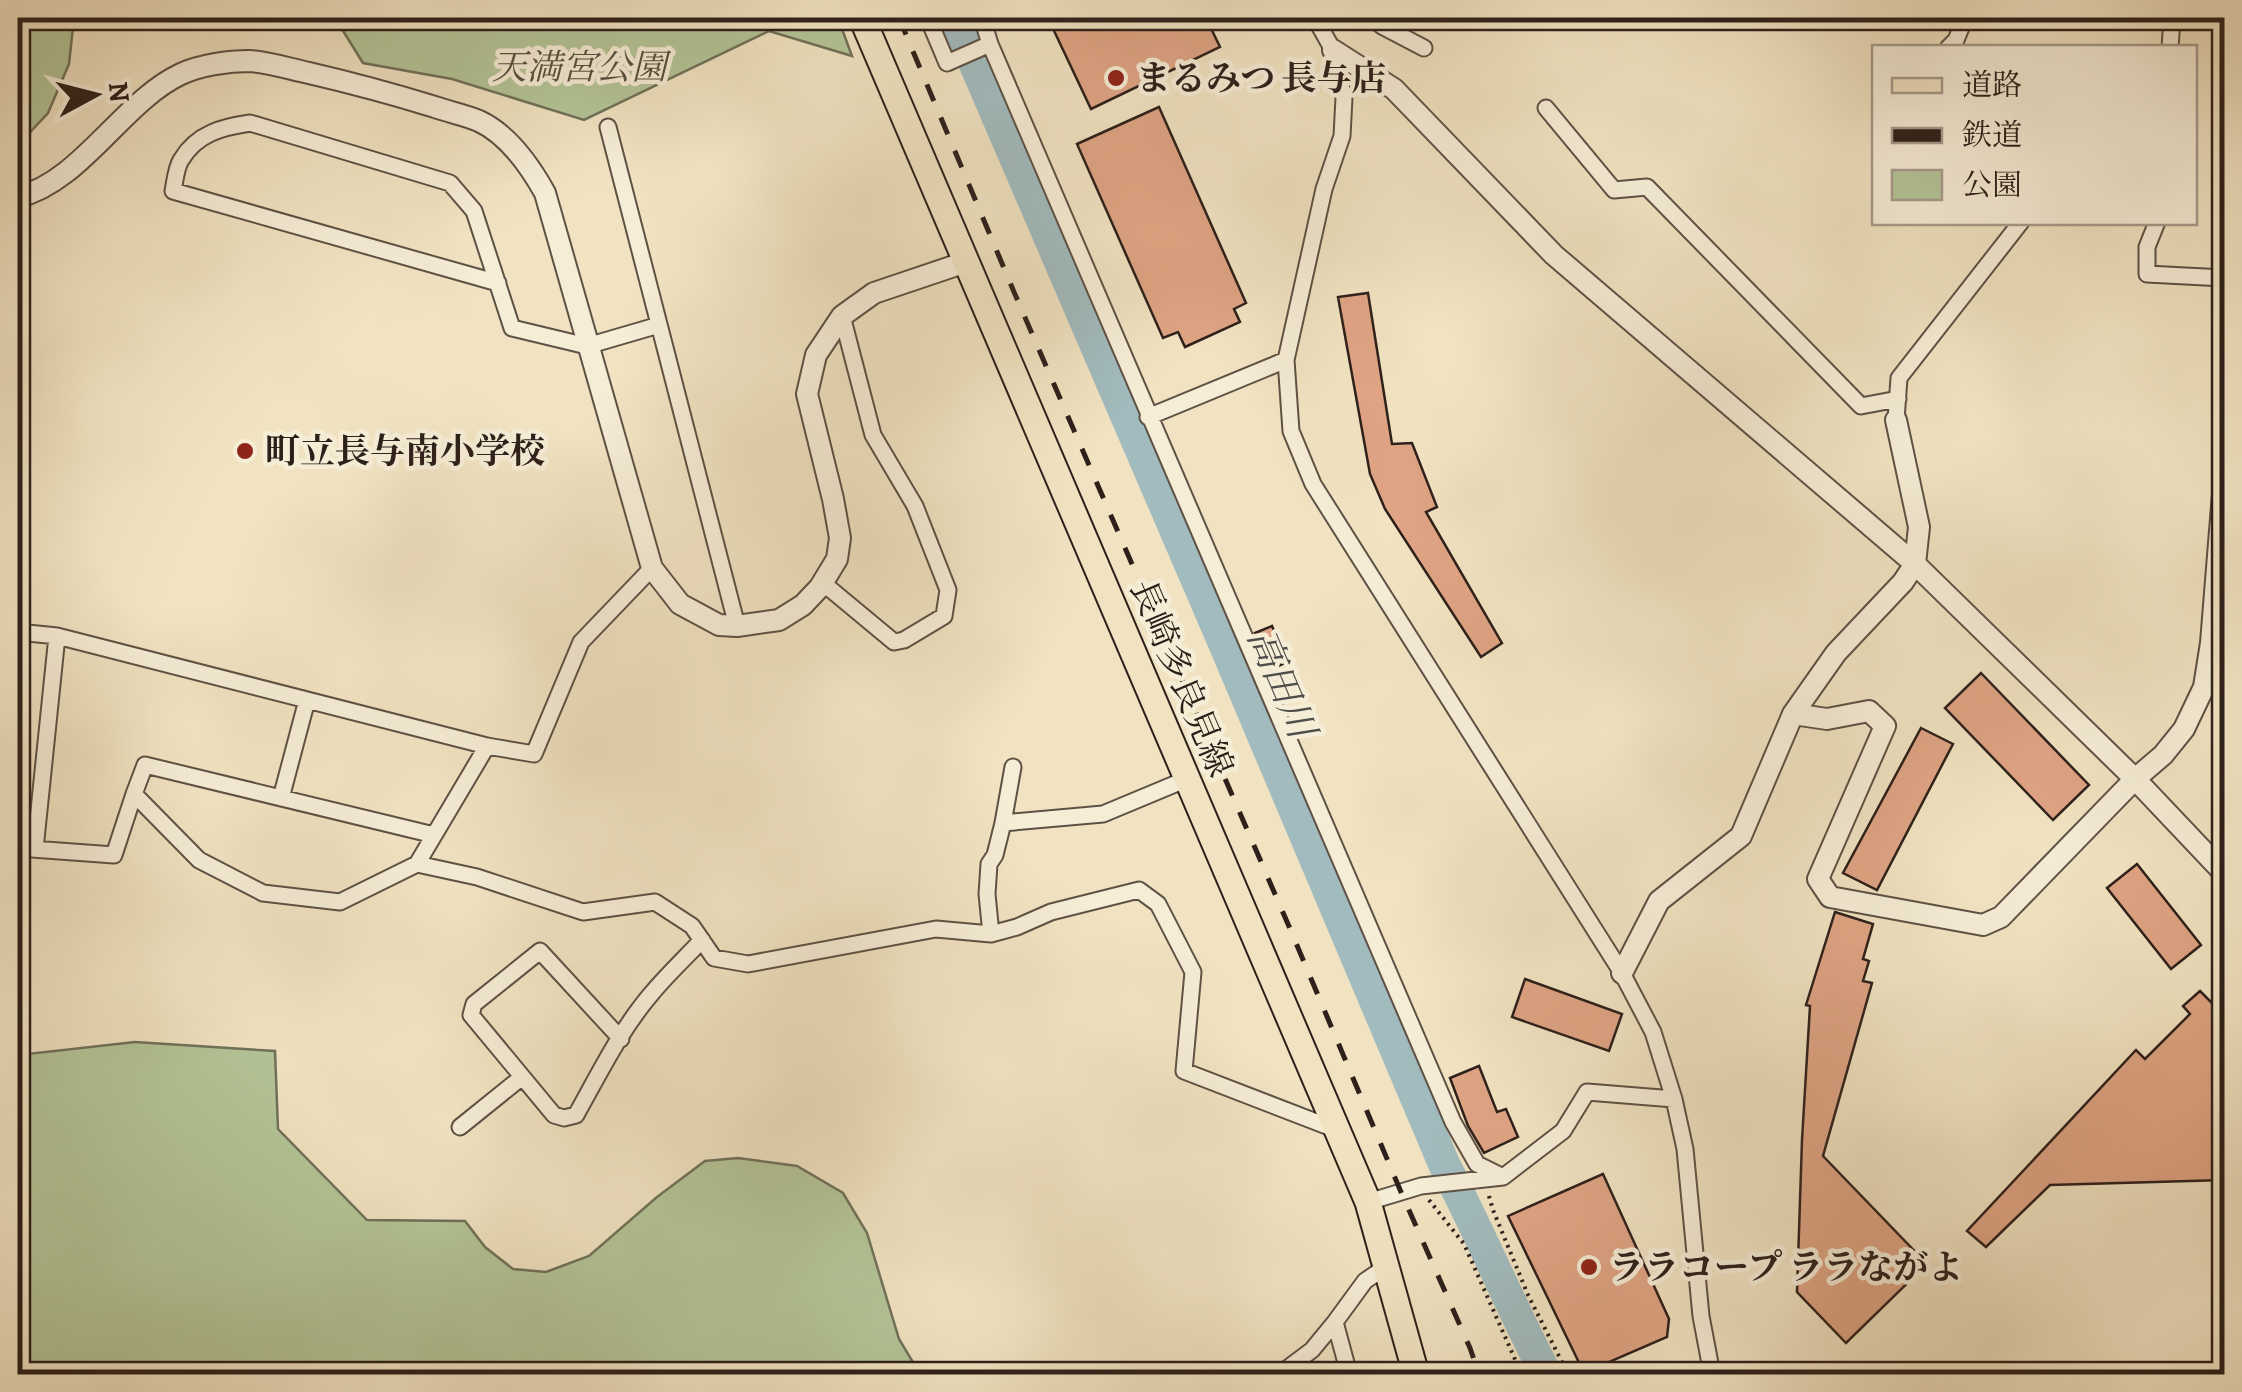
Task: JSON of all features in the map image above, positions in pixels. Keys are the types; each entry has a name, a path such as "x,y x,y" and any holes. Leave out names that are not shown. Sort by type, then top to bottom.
{"main road":[{"name":"長崎多良見線","path":"862,18 1368,1202 1416,1374"}],"street":[{"path":"928,18 947,63 990,44"},
{"path":"982,18 1148,417 1453,1122 1477,1164 1502,1177"},
{"path":"1377,22 1413,18"},
{"path":"1951,45 1965,18"},
{"path":"2170,45 2172,18"},
{"path":"1320,19 1344,98 1342,136 1324,189 1286,360 1291,431 1313,484 1622,973 1653,1032 1686,1149 1701,1316 1712,1374"},
{"path":"1377,22 1424,48"},
{"path":"1332,50 1394,89 1554,255 1915,564 2135,779 2224,873"},
{"path":"20,200 82,158 158,89 183,73 219,64 251,61 365,86 480,121 500,135 533,172 545,193 652,568 680,604 719,625 779,620 803,605 823,583 837,559 840,538 834,499 808,394 816,354 842,316 874,293 966,262"},
{"path":"1546,108 1614,190 1647,186 1861,406 1897,409"},
{"path":"498,284 173,191 180,160 199,140 219,128 250,123 450,183 474,211 498,284 512,328 587,346 659,325"},
{"path":"608,127 737,626"},
{"path":"1622,973 1659,901 1741,836 1794,714 1836,653 1915,564 1920,528 1897,409 1899,378 2020,225"},
{"path":"2155,225 2147,247 2147,274 2224,278"},
{"path":"823,583 894,642 944,616 948,590 914,506 873,435 842,316"},
{"path":"1148,417 1286,360"},
{"path":"1794,714 1827,719 1869,711 1885,726 1818,880 1830,897 1983,925 2001,917 2163,755 2184,729 2204,686 2211,643 2224,482"},
{"path":"18,632 57,636 487,746 534,754 581,642 652,568"},
{"path":"57,636 26,849 114,855 145,765 434,835"},
{"path":"281,798 307,700"},
{"path":"134,794 199,860 263,893 340,902 417,864 487,746"},
{"path":"991,934 989,864 1003,822 1013,767"},
{"path":"1003,822 1103,814 1187,779"},
{"path":"417,864 477,877 584,912 655,902 692,926 714,958 748,964 936,928 991,934 1017,928 1051,912 1139,890 1158,904 1193,972 1184,1071 1337,1130"},
{"path":"620,1039 540,951 474,1004 471,1015 554,1115 576,1115 606,1060 620,1039 650,994 702,940"},
{"path":"460,1126 522,1077"},
{"path":"1368,1202 1425,1186 1502,1177 1563,1130 1586,1092 1674,1099"},
{"path":"1280,1374 1312,1350 1365,1281 1386,1266"},
{"path":"1335,1322 1349,1374"}],"path":[{"path":"1485,1179 1492,1210 1528,1295 1568,1374"},
{"path":"1425,1186 1430,1202 1464,1244 1524,1374"}],"green space":[{"path":"18,18 74,18 69,64 48,113 18,145"},
{"name":"天満宮公園","path":"335,18 838,18 852,56 769,31 584,120 452,79 363,63"},
{"path":"135,1042 275,1051 278,1129 367,1220 465,1221 485,1247 513,1269 546,1272 589,1256 705,1161 738,1158 797,1166 843,1193 867,1233 899,1339 920,1374 18,1374 23,1319 18,1287 18,1055"}],"building":[{"name":"まるみつ 長与店","path":"1048,18 1206,18 1220,47 1091,109"},
{"path":"1159,107 1246,303 1234,309 1240,322 1185,347 1178,332 1163,338 1077,144"},
{"path":"1368,293 1392,444 1412,443 1437,507 1426,512 1502,643 1481,657 1385,509 1370,474 1338,297"},
{"path":"1272,626 1287,662 1271,669 1255,633"},
{"path":"1981,673 2089,785 2053,820 1945,708"},
{"path":"1921,728 1953,744 1877,890 1843,873"},
{"path":"2137,864 2201,945 2171,969 2107,888"},
{"path":"1835,912 1873,924 1863,959 1869,961 1863,981 1872,983 1823,1156 1927,1264 1846,1343 1797,1292 1810,1006 1806,1005"},
{"path":"1525,979 1622,1014 1609,1051 1512,1017"},
{"path":"2200,991 2224,1015 2224,1180 2050,1185 1986,1247 1967,1231 2136,1050 2145,1059 2190,1014 2183,1006"},
{"path":"1479,1066 1497,1112 1506,1109 1518,1137 1484,1153 1468,1126 1450,1078"},
{"name":"ララコープ ララながよ","path":"1603,1174 1669,1319 1667,1337 1584,1373 1508,1216"}],"waterway":[{"name":"高田川","path":"955,18 1444,1164 1546,1374"}],"railway":[{"path":"899,18 1479,1374"}],"place":[{"name":"まるみつ 長与店","path":"1116,78"},
{"name":"町立長与南小学校","path":"245,451"},
{"name":"ララコープ ララながよ","path":"1589,1267"}]}
